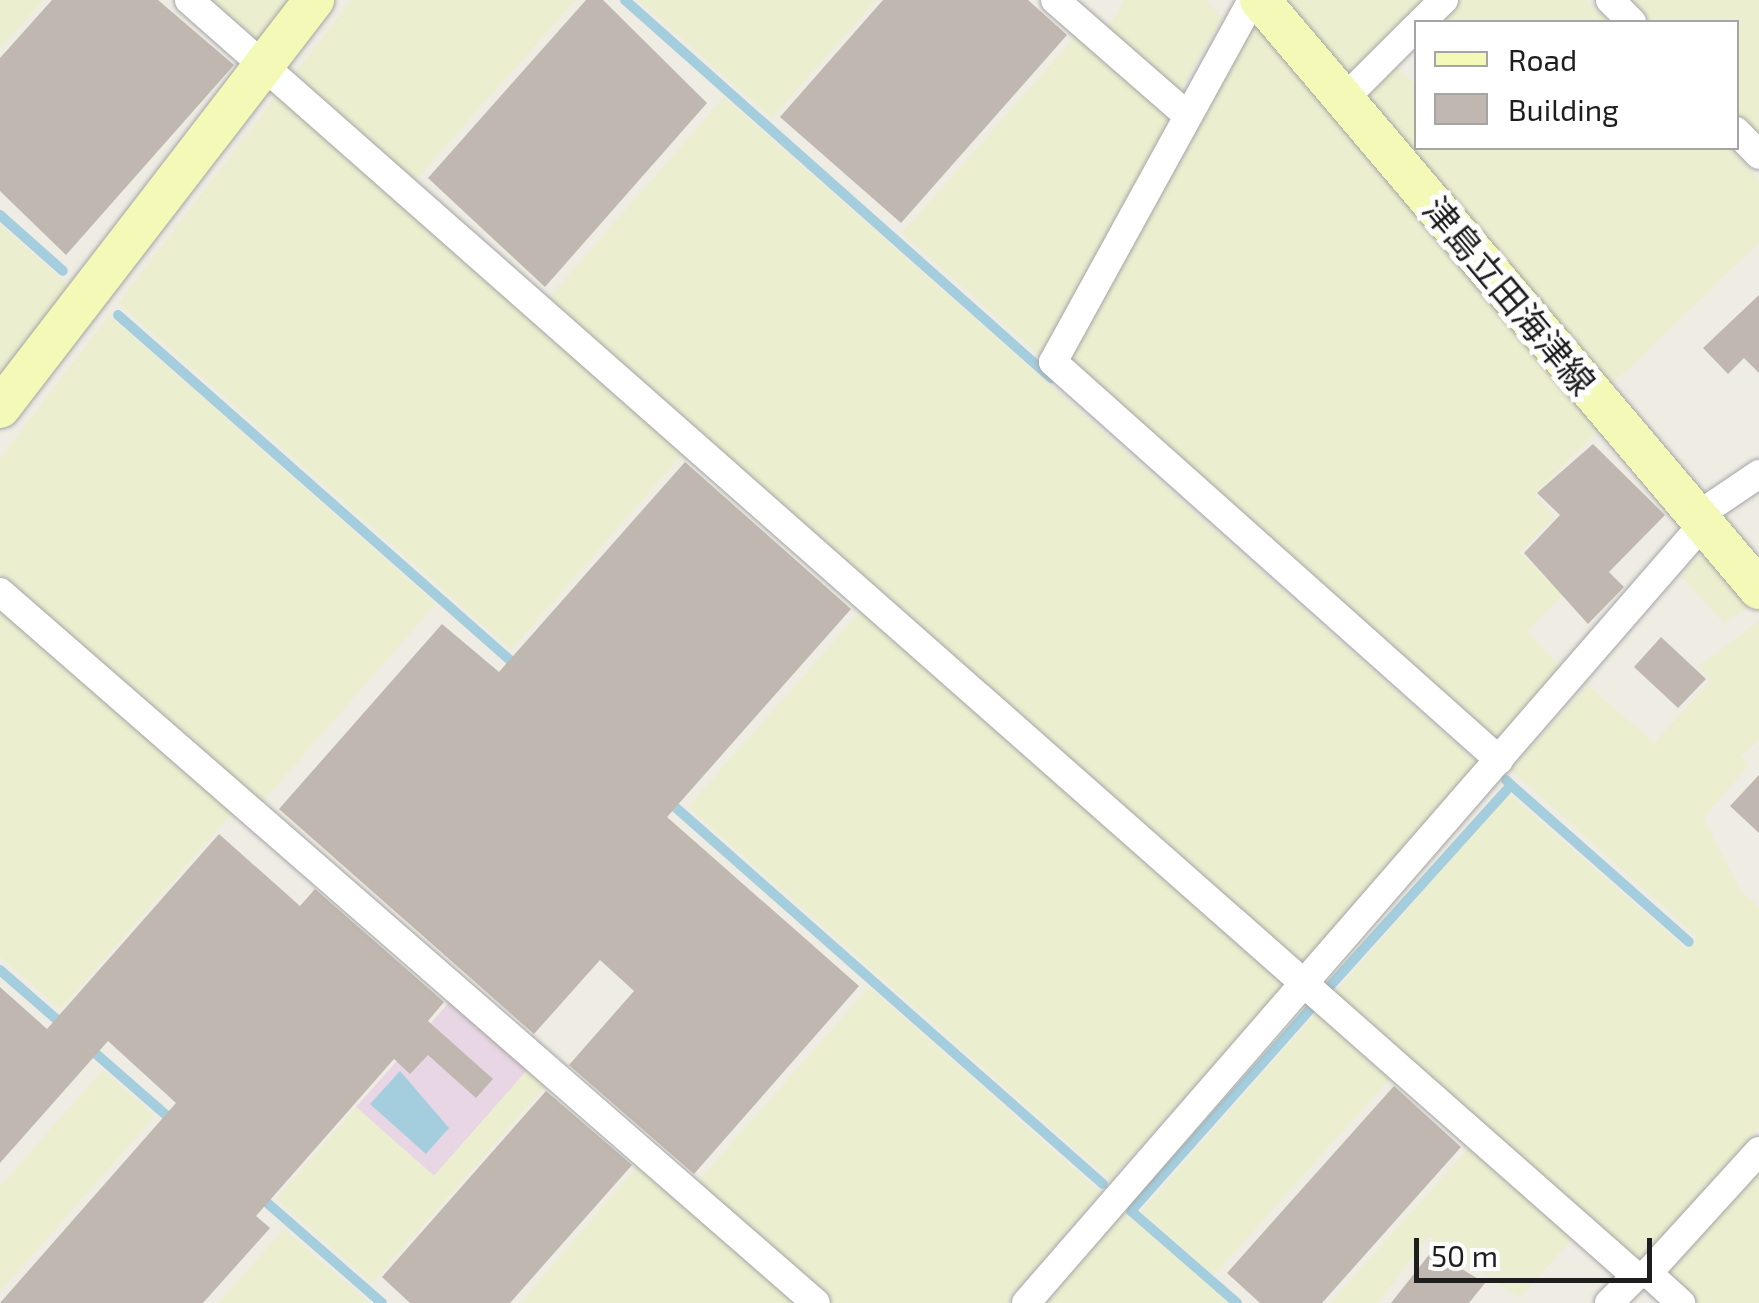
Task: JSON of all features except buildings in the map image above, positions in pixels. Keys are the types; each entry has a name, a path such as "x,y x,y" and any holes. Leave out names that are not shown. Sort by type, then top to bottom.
{"main road":[{"path":"0,408 314,0"},
{"name":"津島立田海津線","path":"1260,0 1759,589"}],"street":[{"path":"189,0 1306,983 1642,1275 1682,1303"},
{"path":"1055,0 1186,115"},
{"path":"1252,0 1052,362 1499,760"},
{"path":"1424,20 1444,0"},
{"path":"1610,0 1630,20"},
{"path":"1344,99 1414,30"},
{"path":"1739,134 1759,155"},
{"path":"1026,1303 1499,760 1700,520 1759,474"},
{"path":"0,592 816,1303"},
{"path":"1609,1303 1642,1275 1759,1151"}],"shaded area":[{"path":"453,998 531,1066 434,1176 356,1107"}],"green space":[{"path":"0,0 43,0 0,49"},
{"path":"207,0 292,0 259,39"},
{"path":"351,0 576,0 412,184 292,77"},
{"path":"638,0 876,0 772,118"},
{"path":"1124,0 1206,0 1222,18 1179,92 1107,30"},
{"path":"1277,0 1432,0 1354,76 1342,78"},
{"path":"1454,0 1586,0 1606,20 1433,20"},
{"path":"1634,0 1759,0 1759,143 1739,121 1739,20 1642,20 1628,6"},
{"path":"1255,25 1602,426 1534,495 1555,517 1519,552 1562,595 1527,631 1564,671 1495,749 1061,352"},
{"path":"1079,32 1173,115 1174,126 1039,355 902,233"},
{"path":"1391,62 1414,83 1414,150 1731,150 1759,179 1759,243 1608,388 1360,91"},
{"path":"279,92 686,450 511,650 118,303"},
{"path":"724,97 1481,766 1307,963 1292,961 545,302"},
{"path":"0,224 72,288 0,381"},
{"path":"109,315 436,604 261,803 0,573 0,458"},
{"path":"1712,556 1756,603 1724,623 1681,577 1697,557"},
{"path":"0,603 236,809 60,1009 0,957"},
{"path":"864,607 1282,974 1282,989 1110,1180 688,807"},
{"path":"1759,621 1759,740 1741,756 1749,765 1703,818 1741,891 1759,907 1759,1128 1644,1257 1629,1258 1331,997 1508,793 1686,949 1697,937 1510,769 1588,685 1654,743 1711,680 1697,667"},
{"path":"869,987 1100,1192 1007,1303 830,1303 695,1185"},
{"path":"1320,1008 1394,1074 1214,1275 1141,1212"},
{"path":"531,1066 549,1082 372,1283 276,1199 356,1107 434,1176"},
{"path":"102,1070 155,1116 0,1292 0,1187"},
{"path":"1473,1143 1576,1234 1520,1298 1429,1236 1378,1303 1330,1303"},
{"path":"641,1162 803,1303 520,1303"},
{"path":"1759,1171 1759,1303 1695,1303 1669,1281 1666,1265"},
{"path":"1121,1210 1229,1303 1039,1303"},
{"path":"284,1229 369,1303 218,1303"}],"water":[{"path":"400,1071 449,1128 426,1154 370,1104"}],"waterway":[{"path":"625,0 1051,378"},
{"path":"0,215 63,271"},
{"path":"118,315 519,668"},
{"path":"1331,985 1511,785 1506,780"},
{"path":"1511,785 1689,942"},
{"path":"666,799 1103,1184"},
{"path":"0,970 63,1025"},
{"path":"1237,1303 1131,1211 1314,1005"},
{"path":"87,1046 173,1121"},
{"path":"257,1194 382,1303"}]}
